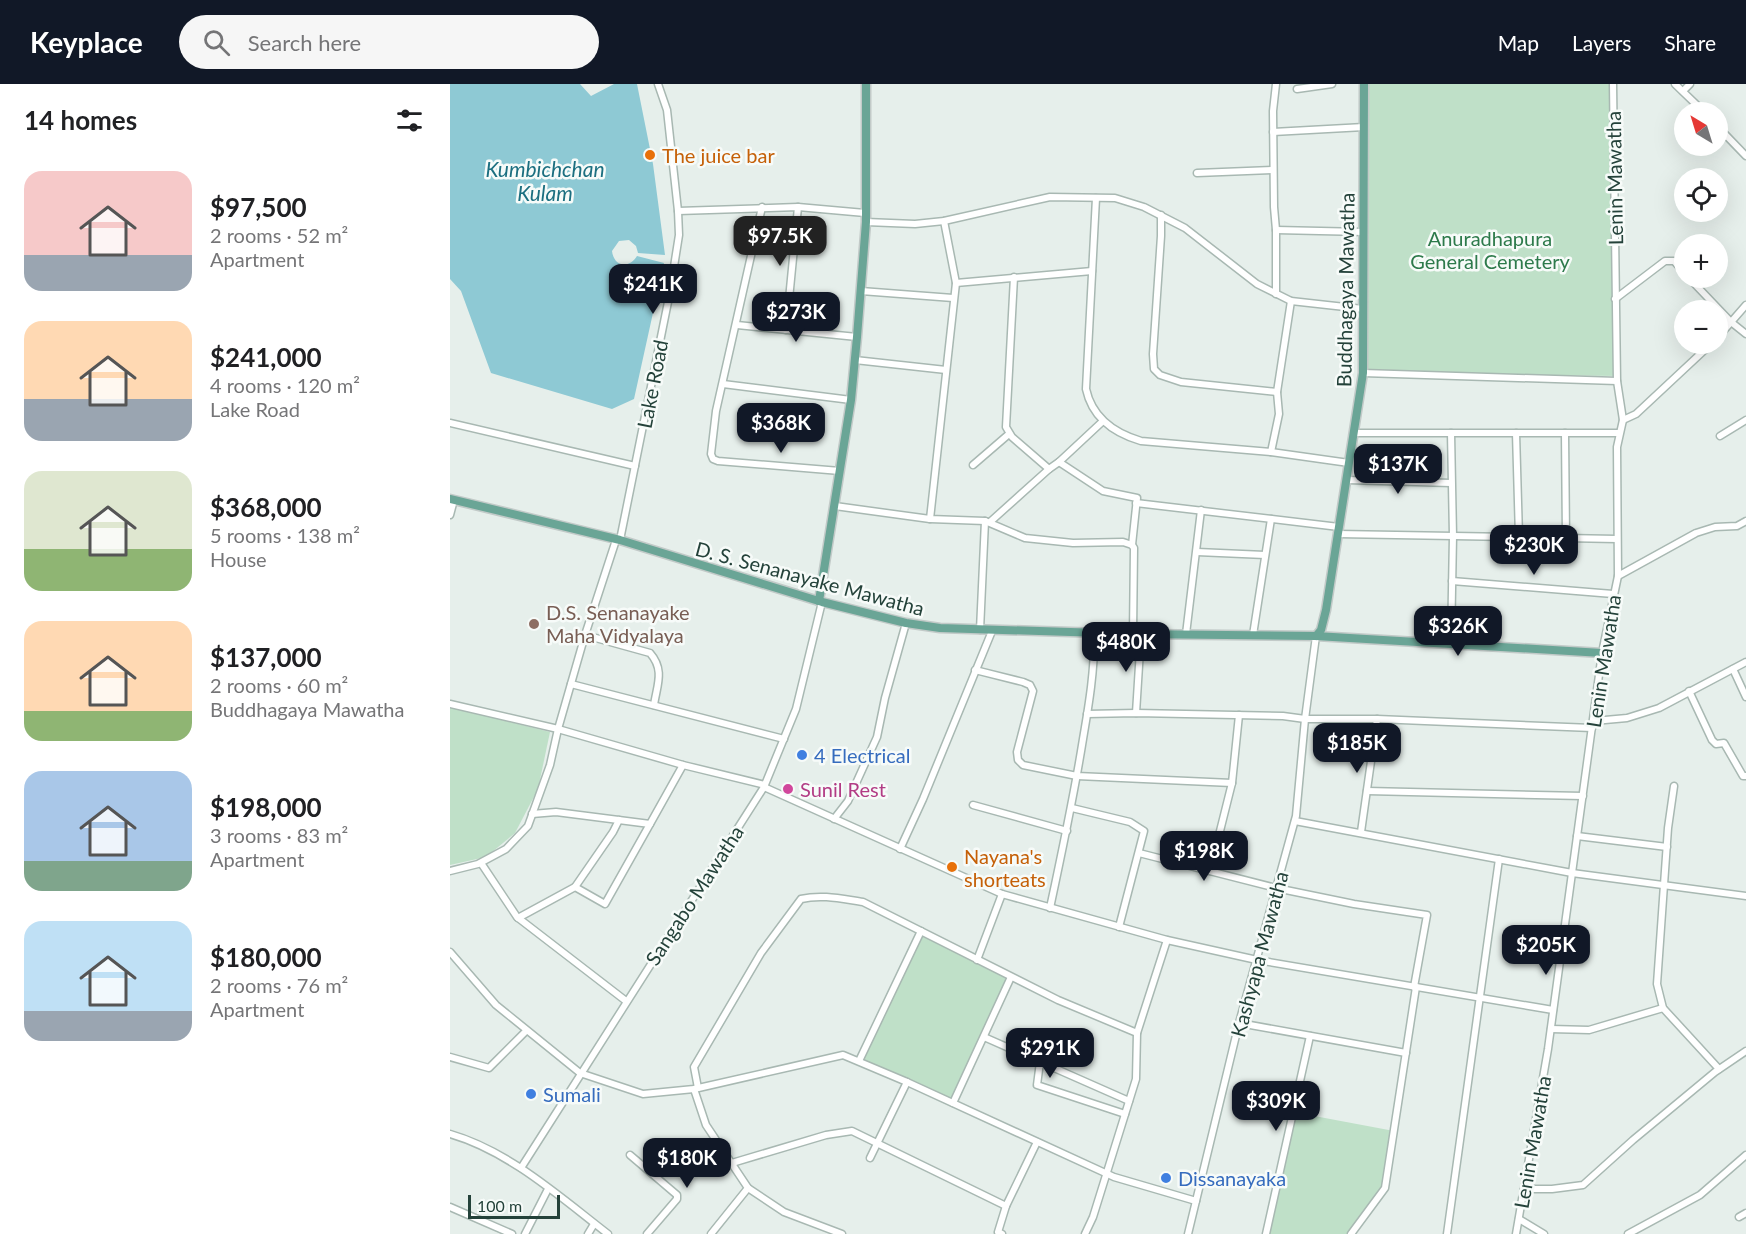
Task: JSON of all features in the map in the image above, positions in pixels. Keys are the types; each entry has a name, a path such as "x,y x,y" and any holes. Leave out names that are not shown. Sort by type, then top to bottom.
{"main road":[{"path":"821,602 851,400 861,291 866,217 866,84"},
{"name":"Buddhagaya Mawatha","path":"1316,636 1321,630 1325,617 1363,374 1364,84"},
{"name":"D. S. Senanayake Mawatha","path":"452,500 618,540 821,602 906,623 940,628 992,631 1316,636 1602,654"}],"street":[{"name":"Lake Road","path":"450,870 481,863 506,849 528,826 550,765 585,635 618,540 670,292 679,235 667,110 658,84"},
{"path":"1276,84 1273,132 1276,294"},
{"path":"1297,88 1332,84"},
{"name":"Lenin Mawatha","path":"1516,1234 1551,1029 1602,654 1618,576 1617,447 1623,420 1617,381 1613,84"},
{"path":"1675,84 1694,102"},
{"path":"1683,91 1690,84"},
{"path":"1273,132 1364,127"},
{"path":"1728,137 1746,156"},
{"path":"1197,173 1273,170"},
{"path":"678,211 798,207 915,224 944,221 1050,198 1115,198 1130,201 1185,228 1249,278 1291,301 1363,309"},
{"path":"1096,198 1086,388 1092,406 1103,422 1125,437 1141,441 1271,452 1349,462"},
{"path":"762,207 723,384 711,454 713,459 718,461 840,471"},
{"path":"786,330 798,207"},
{"path":"1161,216 1154,369 1160,375 1181,382 1277,392"},
{"path":"930,519 956,283 944,221"},
{"path":"1276,230 1364,232"},
{"path":"1615,298 1665,261 1674,261"},
{"path":"956,283 1092,271"},
{"path":"1014,277 1006,427 1009,434 1049,469"},
{"path":"1699,288 1731,322 1746,334"},
{"path":"861,291 953,298"},
{"path":"1271,452 1279,414 1277,392 1291,301"},
{"path":"1728,325 1746,305"},
{"path":"737,325 857,337"},
{"path":"1623,420 1636,414 1701,354"},
{"path":"855,360 946,370"},
{"path":"1363,374 1617,381"},
{"path":"723,384 851,400"},
{"path":"1720,436 1746,420"},
{"path":"980,630 987,521 1059,462 1103,422"},
{"path":"450,423 635,466"},
{"path":"1354,433 1619,432"},
{"path":"1451,433 1453,536 1451,643"},
{"path":"1516,433 1519,537"},
{"path":"1565,433 1566,538"},
{"path":"973,465 1009,434"},
{"path":"1059,462 1103,491 1137,498 1132,545 1134,548 1137,634 1136,713"},
{"path":"1347,480 1451,483"},
{"path":"450,515 452,500"},
{"path":"1136,503 1271,519 1339,531 1617,539"},
{"path":"835,506 930,519 987,521 1025,538 1073,543 1123,542 1132,545"},
{"path":"1186,634 1202,510"},
{"path":"1253,635 1271,519"},
{"path":"1618,576 1696,533 1715,527 1737,526 1746,521"},
{"path":"1197,552 1265,555"},
{"path":"1452,581 1613,594"},
{"name":"Sangabo Mawatha","path":"521,1168 764,786 795,709 821,602"},
{"path":"834,819 848,801 877,737 885,698 906,623"},
{"path":"900,849 992,631"},
{"path":"1050,908 1072,808 1095,652 1094,633"},
{"path":"585,635 650,653 660,670 654,705"},
{"name":"Kashyapa Mawatha","path":"1188,1234 1239,1023 1295,821 1316,636"},
{"path":"1087,714 1239,715 1305,719 1593,725 1659,708 1746,662"},
{"path":"1733,669 1746,697"},
{"path":"975,670 1030,685 1033,691 1017,752 1018,760 1023,765 1077,776 1232,783"},
{"path":"571,684 784,739"},
{"path":"1689,691 1712,740 1716,744 1724,744 1743,776 1746,776"},
{"path":"450,704 558,729 764,786 1002,894 1050,908 1167,940 1257,960 1553,1010"},
{"path":"1210,871 1232,783 1239,715"},
{"path":"1361,832 1377,719"},
{"path":"575,887 605,904 683,765"},
{"path":"1674,786 1657,984 1663,1008 1719,1069"},
{"path":"1367,791 1583,796"},
{"path":"973,805 1067,831"},
{"path":"1072,808 1130,822 1144,831 1119,927"},
{"path":"532,814 556,812 650,824"},
{"path":"518,918 575,887 619,820"},
{"path":"1295,821 1572,873 1746,896"},
{"path":"1577,836 1667,847"},
{"path":"1138,853 1276,888 1354,904 1427,915 1385,1188 1351,1234"},
{"path":"1447,1234 1499,859"},
{"path":"481,863 518,918 626,1001"},
{"path":"977,960 1002,894"},
{"path":"842,1234 784,1212 748,1188 706,1125 696,1088 694,1067 761,953 801,898 829,897 863,902 1058,1000 1137,1033"},
{"path":"859,1061 921,932"},
{"path":"1085,1234 1093,1217 1136,1079 1137,1033 1167,940"},
{"path":"451,955 495,1005 580,1073 643,1094 696,1088 843,1055 1106,1174 1196,1201"},
{"path":"953,1103 1011,977"},
{"path":"1551,1029 1589,1030 1663,1008"},
{"path":"1239,1023 1406,1053"},
{"path":"450,1058 489,1068 526,1031"},
{"path":"1266,1234 1310,1036"},
{"path":"984,1037 1129,1101"},
{"path":"1525,1189 1552,1190 1583,1185 1642,1132 1719,1069 1746,1051"},
{"path":"1040,1062 1037,1085 1125,1114"},
{"path":"870,1158 907,1082"},
{"path":"732,1163 826,1135 852,1131 1006,1206"},
{"path":"450,1134 462,1137 521,1168 608,1234"},
{"path":"1002,1234 998,1232 1006,1206 1037,1142"},
{"path":"630,1155 676,1195 677,1199 647,1234"},
{"path":"1628,1234 1701,1195 1746,1155"},
{"path":"715,1233 748,1188"},
{"path":"525,1234 548,1189"},
{"path":"450,1207 512,1234"},
{"path":"1739,1217 1746,1213"},
{"path":"1519,1218 1544,1234"},
{"path":"588,1234 594,1224"}],"green space":[{"name":"Anuradhapura General Cemetery","path":"1366,84 1614,84 1619,376 1363,373"},
{"path":"450,707 550,732 538,789 515,833 486,857 450,865"},
{"path":"921,931 1011,977 953,1103 859,1061"},
{"path":"1293,1112 1394,1131 1385,1188 1351,1234 1266,1234"}],"water":[{"name":"Kumbichchan Kulam","path":"450,84 580,84 591,96 614,84 637,84 653,164 665,255 638,253 636,246 629,240 619,241 612,251 616,260 622,264 630,263 637,256 664,263 634,399 612,409 491,373 461,291 450,279"}],"place":[{"name":"The juice bar","path":"650,155"},
{"name":"D.S. Senanayake Maha Vidyalaya","path":"534,624"},
{"name":"4 Electrical","path":"802,755"},
{"name":"Sunil Rest","path":"788,789"},
{"name":"Nayana's shorteats","path":"952,867"},
{"name":"Sumali","path":"531,1094"},
{"name":"Dissanayaka","path":"1166,1178"}]}
